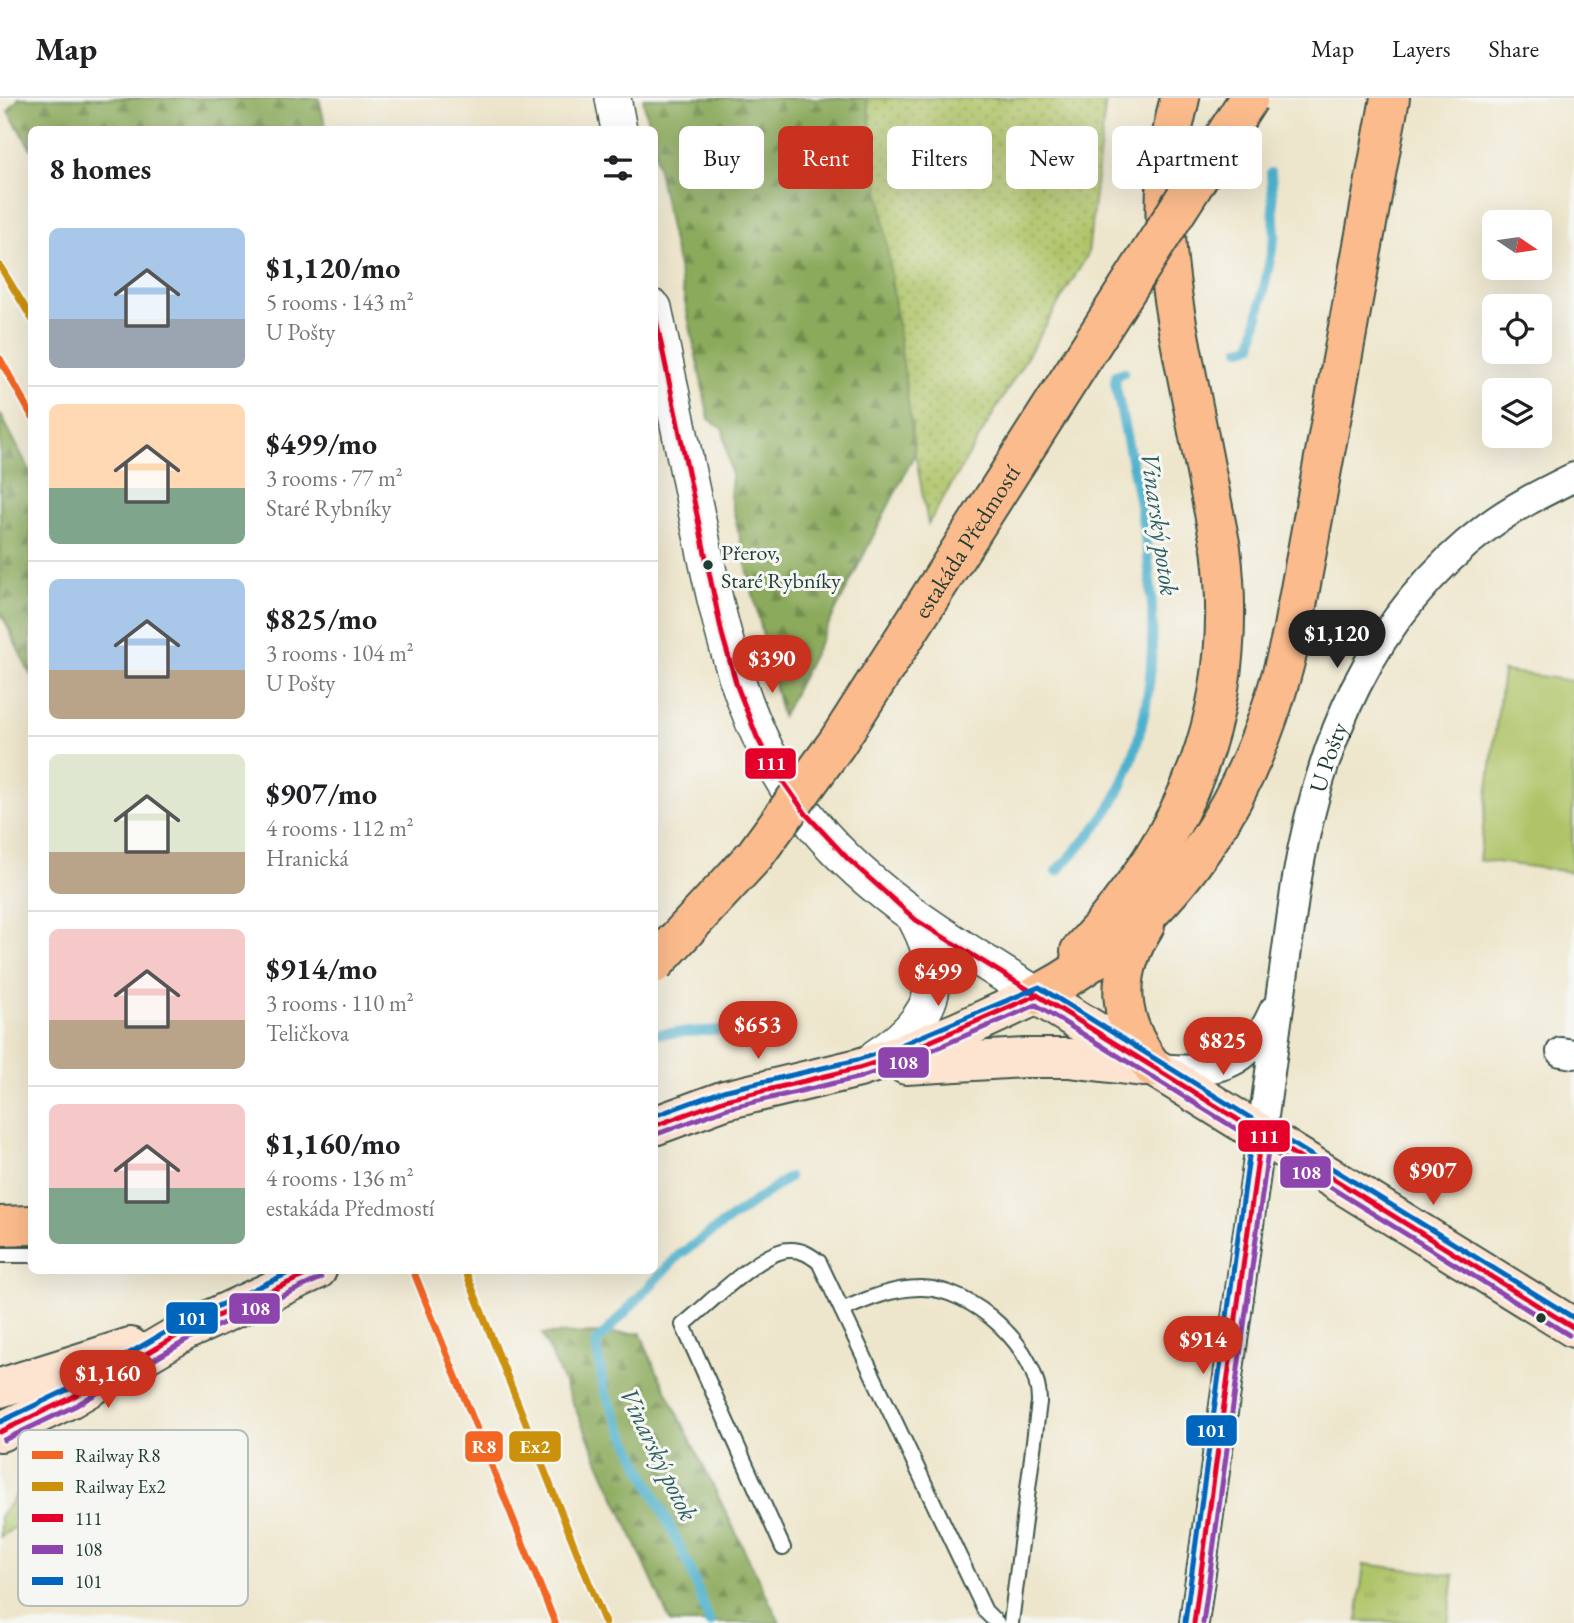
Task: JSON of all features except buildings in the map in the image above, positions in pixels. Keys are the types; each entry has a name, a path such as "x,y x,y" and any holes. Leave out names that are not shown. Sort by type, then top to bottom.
{"main road":[{"path":"1037,995 1104,924 1168,834 1205,751 1222,674 1226,625 1221,548 1166,261 1164,198 1172,132 1180,98"},
{"name":"estakáda Předmostí","path":"658,960 755,855 837,743 1249,98"},
{"path":"1153,1068 1131,1036 1123,993 1133,946 1156,908 1186,872 1237,792 1274,705 1292,633 1390,98"},
{"path":"658,1125 725,1100 859,1068 957,1032 1037,995 1094,962 1156,908"},
{"path":"1037,995 1574,1328"},
{"path":"859,1068 1024,1058 1069,1058 1153,1068"},
{"path":"0,1432 71,1398 186,1331 308,1274"},
{"path":"0,1388 58,1367 186,1331"}],"street":[{"path":"613,98 618,126"},
{"path":"658,327 716,610 757,737 805,814 881,891 916,920 1037,995"},
{"name":"U Pošty","path":"1194,1623 1261,1136 1286,978 1296,884 1317,779 1338,725 1367,665 1401,614 1443,566 1487,527 1574,477"},
{"path":"859,1068 912,1030 930,1004 934,967 929,943 916,920"},
{"path":"1153,1068 1209,1071 1238,1060 1265,1031 1286,978"}],"lane":[{"path":"11,1241 28,1247"},
{"path":"11,1241 28,1252"},
{"path":"783,1548 683,1325 765,1259 788,1250 799,1250 819,1262 985,1611 997,1623"},
{"path":"842,1310 885,1293 918,1288 950,1292 984,1312 1029,1361 1037,1375 1039,1402 1012,1623"}],"green space":[{"path":"19,98 319,98 325,126 28,126 28,144 8,111"},
{"path":"643,98 867,98 871,126 778,126 778,189 873,189 873,142 915,453 782,717 730,496 732,479 723,429 709,419 658,170 658,126 648,126"},
{"path":"867,98 1106,98 1098,167 1098,126 1006,126 1006,189 1096,189 1088,254 928,524 915,453 873,126 871,126"},
{"path":"0,413 28,467 28,670 0,611"},
{"path":"1503,671 1574,681 1572,872 1479,860"},
{"path":"641,1333 650,1357 780,1623 671,1623 542,1334"},
{"path":"18,1494 18,1525 0,1537 0,1516"},
{"path":"1364,1564 1454,1575 1448,1623 1357,1621"}],"waterway":[{"name":"Vinarský potok","path":"1240,349 1252,346 1275,235 1271,173"},
{"name":"Vinarský potok","path":"1057,871 1092,832 1115,799 1139,737 1149,687 1151,586 1136,484 1115,383 1116,375 1124,372"},
{"path":"658,1034 736,1029"},
{"name":"Vinarský potok","path":"710,1623 689,1566 604,1391 596,1343 679,1255 789,1177"}],"rail line":[{"name":"Ex2","path":"0,266 28,312"},
{"name":"R8","path":"0,359 28,409"},
{"name":"R8","path":"415,1274 555,1623"},
{"name":"Ex2","path":"467,1274 605,1623"}],"transit line":[{"name":"111","path":"658,329 722,634 737,686 771,764 806,814 848,859 916,920 1574,1328"},
{"name":"101","path":"658,1115 723,1091 857,1060 896,1047 1039,987 1574,1318"},
{"name":"111","path":"658,1125 725,1100 859,1068 899,1055 1037,995"},
{"name":"108","path":"658,1134 728,1108 861,1077 902,1063 1036,1005 1569,1335"},
{"name":"101","path":"1185,1622 1252,1135"},
{"name":"111","path":"1194,1623 1261,1136"},
{"name":"108","path":"1203,1623 1270,1137"},
{"name":"101","path":"0,1422 67,1390 181,1323 286,1274"},
{"name":"111","path":"0,1432 71,1398 185,1331 307,1274"},
{"name":"108","path":"25,1430 75,1406 189,1339 321,1278"},
{"name":"108","path":"4,1440 18,1433"}],"place":[{"name":"Přerov, Staré Rybníky","path":"708,565"}]}
